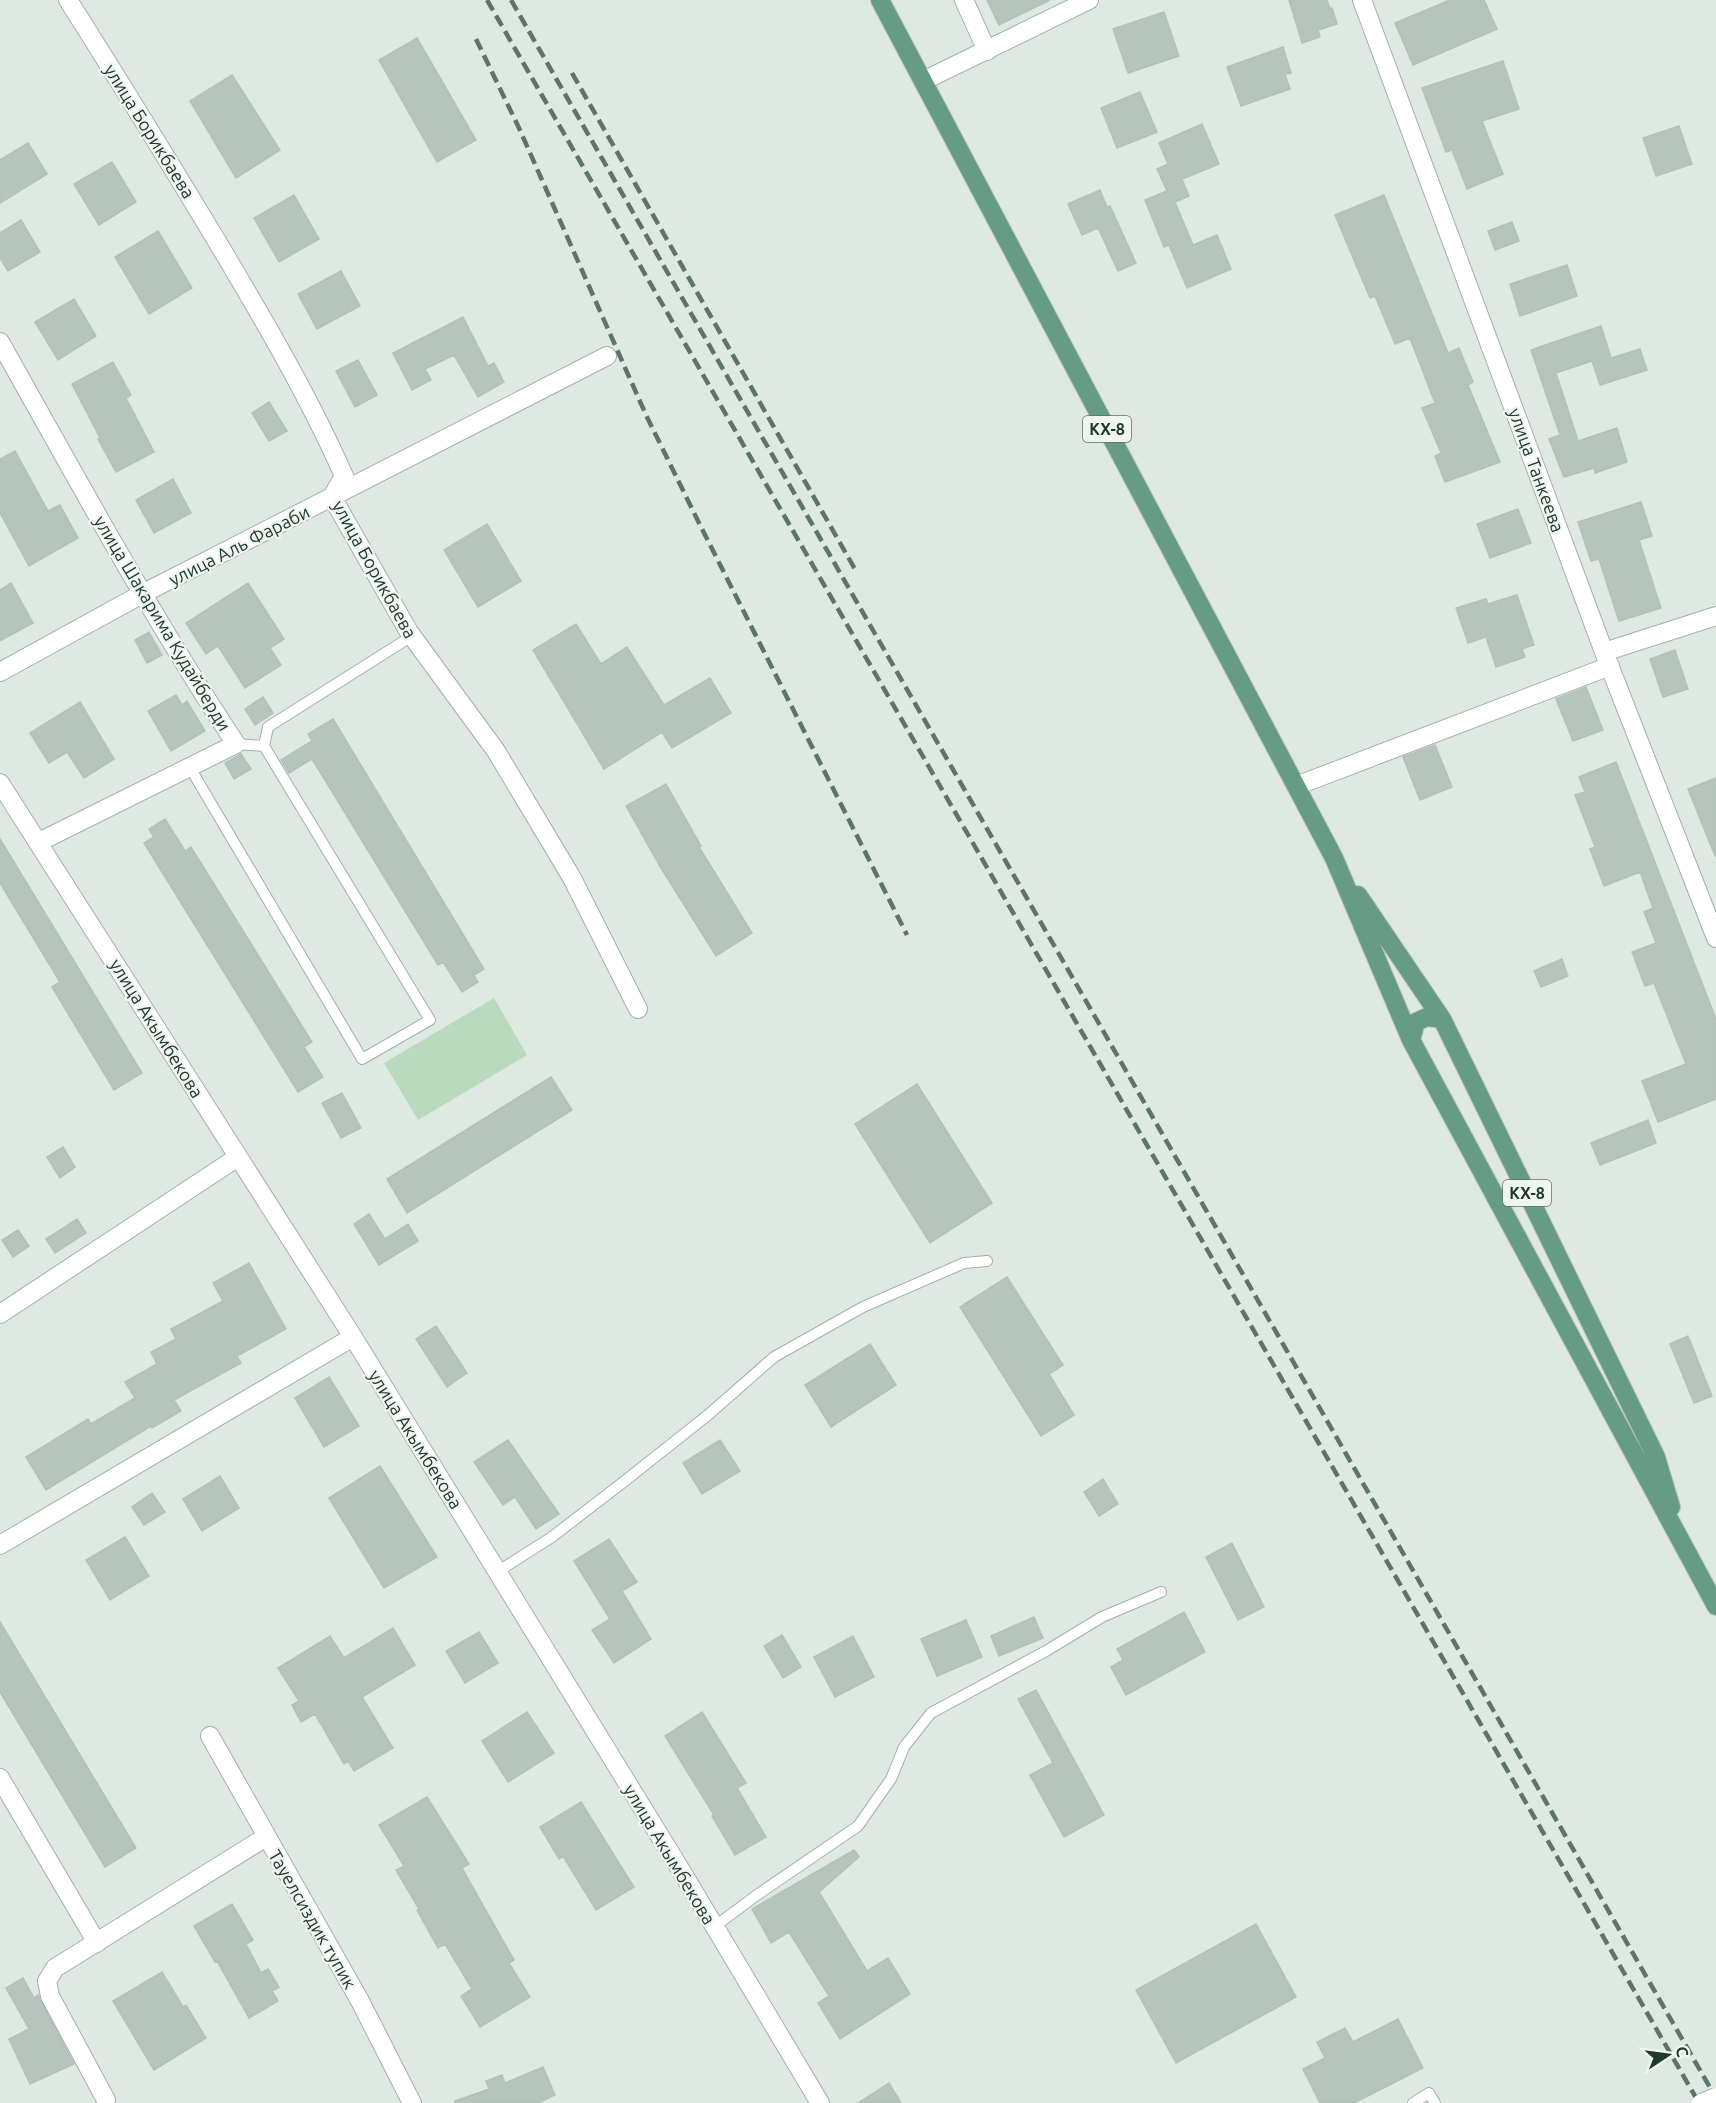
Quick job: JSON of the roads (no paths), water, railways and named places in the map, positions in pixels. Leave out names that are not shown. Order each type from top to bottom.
[{"type":"main road","name":"КХ-8","points":[[880,0],[1334,858],[1411,1040],[1716,1606]]},
{"type":"main road","name":"КХ-8","points":[[1334,858],[1442,1019],[1656,1457],[1683,1546]]},
{"type":"main road","points":[[1411,1040],[1416,1022],[1427,1017],[1442,1019]]},
{"type":"street","name":"улица Борикбаева","points":[[68,0],[154,136],[265,322],[326,434],[344,476],[332,497],[412,636],[496,752],[572,878],[638,1009]]},
{"type":"street","points":[[964,0],[987,51]]},
{"type":"street","points":[[923,81],[1089,0]]},
{"type":"street","name":"улица Танкеева","points":[[1362,0],[1607,659],[1716,938]]},
{"type":"street","name":"улица Шакарима Кудайберди","points":[[0,342],[142,594],[236,744],[39,842]]},
{"type":"street","name":"улица Аль Фараби","points":[[0,672],[142,594],[608,356]]},
{"type":"street","points":[[1296,786],[1716,616]]},
{"type":"street","name":"улица Акымбекова","points":[[0,783],[353,1337],[820,2103]]},
{"type":"street","points":[[0,1314],[238,1157]]},
{"type":"street","points":[[0,1545],[353,1337]]},
{"type":"street","name":"Тауелсиздик тупик","points":[[210,1736],[360,2001],[412,2103]]},
{"type":"street","points":[[0,1778],[97,1943]]},
{"type":"street","points":[[106,2100],[50,1996],[47,1981],[55,1968],[266,1837]]},
{"type":"street","points":[[1701,2103],[1716,2097]]},
{"type":"lane","points":[[189,766],[362,1059],[430,1020],[264,746],[268,727],[412,636]]},
{"type":"lane","points":[[236,744],[264,746]]},
{"type":"lane","points":[[497,1572],[552,1537],[708,1415],[774,1357],[863,1307],[964,1263],[987,1260]]},
{"type":"lane","points":[[714,1927],[858,1826],[891,1779],[904,1747],[931,1713],[1046,1651],[1102,1617],[1161,1592]]},
{"type":"lane","points":[[1413,2103],[1429,2093],[1435,2103]]},
{"type":"railway","points":[[487,0],[1699,2103]]},
{"type":"railway","points":[[511,0],[1716,2098]]},
{"type":"railway","points":[[476,39],[519,128],[646,415],[907,935]]},
{"type":"railway","points":[[572,73],[856,571]]}]
